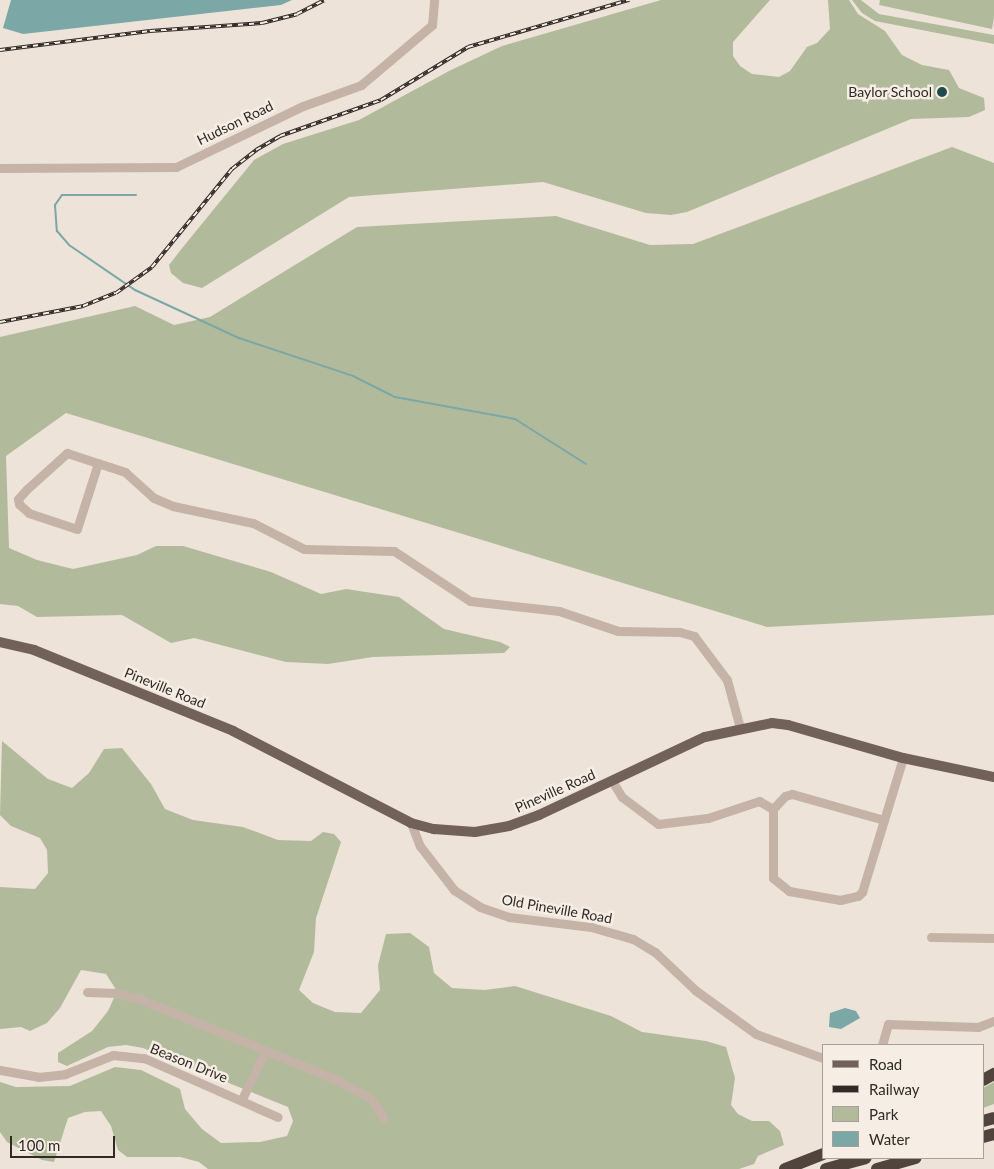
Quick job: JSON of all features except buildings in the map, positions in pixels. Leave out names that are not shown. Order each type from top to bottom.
[{"type":"highway","points":[[785,1169],[822,1154]]},
{"type":"highway","points":[[826,1169],[862,1159]]},
{"type":"highway","points":[[877,1169],[912,1159]]},
{"type":"main road","name":"Pineville Road","points":[[0,642],[34,650],[233,731],[411,823],[475,832],[509,826],[705,738],[740,728],[772,723],[788,725],[903,758],[994,778]]},
{"type":"street","name":"Hudson Road","points":[[0,168],[176,167],[303,106],[360,85],[432,24],[434,0]]},
{"type":"street","points":[[98,463],[77,529],[22,510],[18,499],[68,452],[125,472],[154,498],[166,503],[252,523],[304,549],[394,551],[470,601],[558,611],[618,631],[680,632],[694,636],[727,680],[740,728]]},
{"type":"street","points":[[884,820],[792,794],[785,796],[773,809],[773,878],[789,891],[840,900],[862,892],[903,758]]},
{"type":"street","points":[[612,781],[622,797],[658,824],[708,818],[759,801],[773,809]]},
{"type":"street","name":"Old Pineville Road","points":[[411,823],[420,846],[454,890],[480,907],[509,917],[591,927],[633,939],[655,952],[695,990],[756,1034],[822,1058]]},
{"type":"street","points":[[931,937],[994,938]]},
{"type":"street","points":[[87,992],[117,993],[140,999],[333,1078],[372,1099],[383,1118]]},
{"type":"street","points":[[882,1044],[888,1024],[978,1027],[994,1022]]},
{"type":"street","points":[[242,1099],[265,1051]]},
{"type":"street","name":"Beason Drive","points":[[0,1070],[38,1077],[65,1074],[113,1055],[144,1058],[242,1099],[278,1117]]},
{"type":"green space","points":[[661,0],[770,0],[733,42],[733,56],[740,66],[752,74],[779,77],[790,71],[807,47],[817,43],[830,29],[828,0],[849,0],[858,14],[885,31],[902,55],[922,65],[949,70],[959,88],[984,98],[985,110],[969,117],[911,119],[687,212],[671,215],[646,213],[543,182],[349,197],[202,288],[183,283],[171,273],[169,265],[254,160],[283,144],[359,120],[449,71],[502,46]]},
{"type":"green space","points":[[852,0],[861,0],[879,14],[994,35],[994,44],[875,21],[862,13]]},
{"type":"green space","points":[[880,0],[994,0],[992,29],[879,5]]},
{"type":"green space","points":[[952,147],[994,163],[994,615],[767,627],[66,413],[6,456],[9,548],[37,560],[73,569],[137,555],[156,546],[183,546],[271,572],[321,594],[346,589],[399,597],[444,629],[500,642],[510,647],[504,653],[373,657],[328,664],[286,662],[194,638],[171,643],[122,615],[37,617],[18,606],[0,604],[0,337],[135,306],[174,325],[210,317],[357,227],[556,216],[650,245],[693,244]]},
{"type":"green space","points":[[2,741],[48,779],[72,788],[89,773],[104,749],[122,748],[151,784],[165,809],[193,820],[243,827],[278,840],[311,841],[323,832],[334,834],[341,842],[316,918],[314,952],[299,990],[313,1003],[335,1012],[361,1013],[380,990],[378,965],[386,934],[410,933],[429,947],[434,973],[452,988],[485,990],[515,986],[611,1016],[642,1032],[706,1041],[726,1047],[735,1078],[731,1105],[738,1114],[752,1121],[769,1121],[780,1131],[784,1145],[758,1156],[754,1164],[739,1169],[208,1169],[199,1162],[180,1157],[127,1157],[118,1150],[111,1126],[101,1111],[85,1112],[68,1118],[54,1162],[42,1160],[7,1142],[0,1132],[0,1082],[16,1087],[70,1086],[115,1067],[141,1070],[180,1089],[185,1109],[202,1129],[221,1143],[260,1142],[287,1136],[293,1121],[288,1107],[143,1048],[126,1045],[108,1047],[67,1066],[58,1062],[58,1053],[92,1031],[108,1011],[117,991],[106,974],[81,970],[60,1008],[47,1023],[30,1031],[21,1027],[0,1029],[0,887],[35,889],[48,873],[47,850],[40,838],[11,826],[0,815]]},
{"type":"green space","points":[[994,1082],[994,1104],[984,1108],[984,1087]]},
{"type":"water","points":[[11,0],[292,0],[281,5],[23,34],[3,28]]},
{"type":"water","points":[[845,1008],[856,1011],[860,1018],[841,1029],[829,1027],[830,1013]]},
{"type":"waterway","points":[[136,195],[62,195],[55,205],[57,231],[69,245],[135,290],[239,338],[353,376],[395,397],[515,419],[586,464]]},
{"type":"railway","points":[[0,50],[150,31],[262,23],[297,14],[324,0]]},
{"type":"railway","points":[[0,322],[83,306],[116,293],[152,267],[232,169],[256,150],[280,136],[381,100],[468,47],[629,0]]},
{"type":"place","name":"Baylor School","points":[[942,92]]}]
